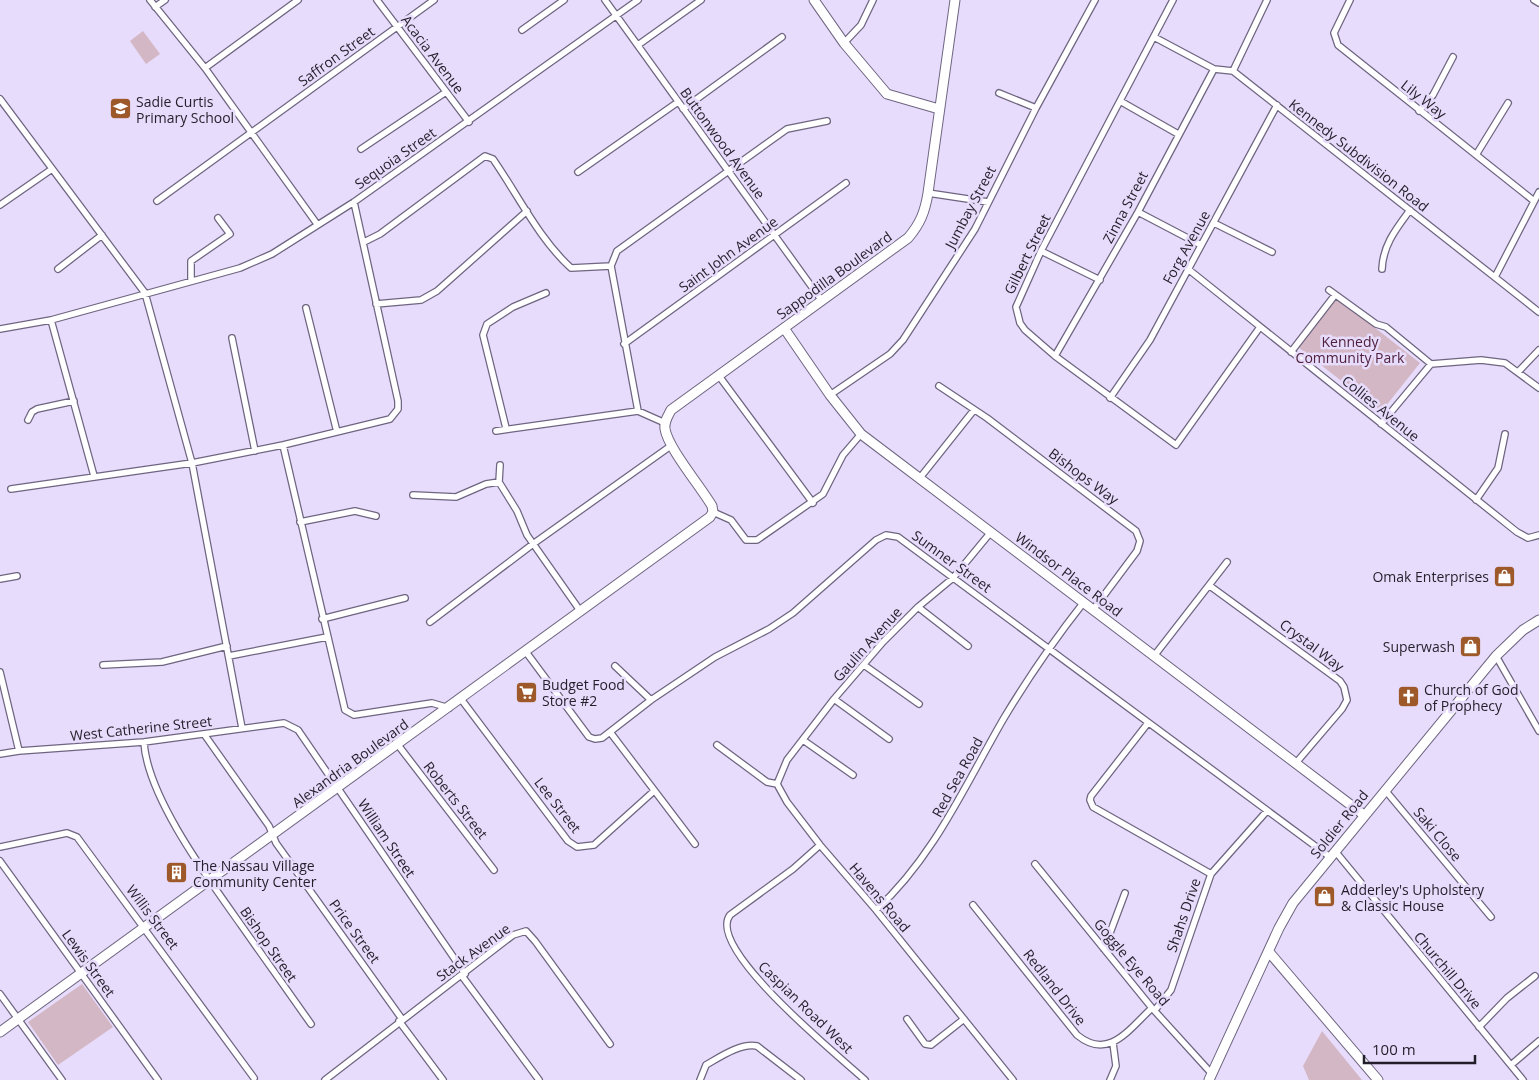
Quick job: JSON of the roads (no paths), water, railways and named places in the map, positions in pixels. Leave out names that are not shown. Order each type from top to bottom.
[{"type":"street","points":[[150,0],[205,68],[317,224]]},
{"type":"street","points":[[155,7],[165,0]]},
{"type":"street","points":[[205,68],[298,0]]},
{"type":"street","name":"Acacia Avenue","points":[[377,0],[469,122]]},
{"type":"street","name":"Saffron Street","points":[[158,201],[434,0]]},
{"type":"street","points":[[522,30],[564,0]]},
{"type":"street","name":"Buttonwood Avenue","points":[[605,0],[822,301]]},
{"type":"street","name":"Sequoia Street","points":[[0,329],[51,320],[240,268],[272,254],[354,202],[638,0]]},
{"type":"street","points":[[638,45],[701,0]]},
{"type":"street","points":[[814,0],[844,42],[886,94],[939,109]]},
{"type":"street","points":[[844,42],[861,24],[873,0]]},
{"type":"street","name":"Sappodilla Boulevard","points":[[665,423],[672,410],[908,238],[919,226],[925,210],[928,193],[956,0]]},
{"type":"street","name":"Jumbay Street","points":[[830,395],[898,348],[975,230],[1036,108],[1096,0]]},
{"type":"street","name":"Gilbert Street","points":[[1173,0],[1041,251],[1018,299],[1016,307],[1020,323],[1025,330],[1055,356],[1176,445],[1260,327]]},
{"type":"street","points":[[1233,71],[1267,0]]},
{"type":"street","name":"Lily Way","points":[[1350,0],[1334,32],[1338,45],[1534,202]]},
{"type":"street","points":[[1534,0],[1539,3]]},
{"type":"street","points":[[683,109],[782,37]]},
{"type":"street","name":"Kennedy Subdivision Road","points":[[1154,37],[1214,68],[1233,71],[1539,312]]},
{"type":"street","points":[[1419,111],[1433,95],[1453,56]]},
{"type":"street","name":"Zinna Street","points":[[1055,356],[1138,212],[1214,68]]},
{"type":"street","points":[[361,149],[446,92]]},
{"type":"street","points":[[998,92],[1036,108]]},
{"type":"street","points":[[0,99],[145,293],[192,463],[242,728]]},
{"type":"street","points":[[1120,101],[1178,134]]},
{"type":"street","points":[[578,172],[678,102]]},
{"type":"street","points":[[1476,155],[1508,103]]},
{"type":"street","name":"Forg Avenue","points":[[1110,398],[1150,340],[1277,105]]},
{"type":"street","points":[[638,412],[611,266],[617,251],[786,129],[826,121]]},
{"type":"street","points":[[364,242],[380,234],[485,156],[493,159],[562,260],[571,268],[611,266]]},
{"type":"street","points":[[0,205],[52,169]]},
{"type":"street","name":"Saint John Avenue","points":[[624,344],[846,183]]},
{"type":"street","points":[[1495,277],[1539,192]]},
{"type":"street","points":[[928,193],[988,202]]},
{"type":"street","points":[[11,489],[192,463],[283,445],[390,419],[398,409],[354,202]]},
{"type":"street","points":[[1382,269],[1382,254],[1389,239],[1410,210]]},
{"type":"street","points":[[376,304],[421,300],[437,291],[527,211]]},
{"type":"street","points":[[1138,212],[1201,245]]},
{"type":"street","points":[[190,281],[191,261],[230,234],[218,218]]},
{"type":"street","points":[[1214,223],[1272,252]]},
{"type":"street","points":[[58,269],[102,235]]},
{"type":"street","points":[[1041,251],[1100,280]]},
{"type":"street","name":"Collies Avenue","points":[[1188,269],[1522,535],[1528,538],[1539,536]]},
{"type":"street","points":[[1329,290],[1376,324],[1386,327],[1431,364],[1490,360],[1505,363],[1519,371],[1539,388]]},
{"type":"street","points":[[506,428],[483,335],[487,324],[514,308],[546,293]]},
{"type":"street","points":[[1291,352],[1336,294]]},
{"type":"street","points":[[306,308],[337,432]]},
{"type":"street","points":[[51,320],[94,476]]},
{"type":"street","name":"Windsor Place Road","points":[[784,328],[830,395],[861,434],[1364,815]]},
{"type":"street","points":[[232,338],[255,451]]},
{"type":"street","points":[[1519,371],[1539,350]]},
{"type":"street","points":[[1381,424],[1431,364]]},
{"type":"street","points":[[719,376],[812,503]]},
{"type":"street","name":"Bishops Way","points":[[939,386],[974,410],[1136,532],[1140,541],[1137,551],[1093,610]]},
{"type":"street","points":[[28,420],[32,412],[37,409],[74,401]]},
{"type":"street","points":[[919,479],[974,410]]},
{"type":"street","points":[[496,431],[506,428],[638,412],[665,423],[665,430],[672,446],[711,503],[712,512],[724,516],[737,527],[746,540],[755,542],[823,494],[843,455],[861,434]]},
{"type":"street","points":[[1476,500],[1498,468],[1505,434]]},
{"type":"street","points":[[283,445],[343,706],[347,712],[354,715],[432,703],[449,708]]},
{"type":"street","points":[[430,622],[533,544],[672,446]]},
{"type":"street","points":[[500,465],[500,482],[533,544],[581,612]]},
{"type":"street","points":[[413,495],[447,498],[486,484],[500,482]]},
{"type":"street","points":[[300,522],[355,511],[376,516]]},
{"type":"street","name":"Alexandria Boulevard","points":[[0,1032],[581,612],[700,525],[712,512]]},
{"type":"street","name":"Gaulin Avenue","points":[[777,784],[787,760],[834,699],[883,642],[918,607],[953,578],[991,532]]},
{"type":"street","name":"Sumner Street","points":[[526,652],[589,737],[599,739],[651,700],[715,657],[769,629],[793,613],[845,566],[881,537],[898,537],[1048,647],[1266,812],[1332,854]]},
{"type":"street","points":[[1154,656],[1228,562]]},
{"type":"street","points":[[0,579],[17,576]]},
{"type":"street","name":"Crystal Way","points":[[1210,586],[1340,680],[1344,687],[1347,700],[1342,709],[1295,764]]},
{"type":"street","points":[[322,619],[405,598]]},
{"type":"street","name":"Red Sea Road","points":[[876,910],[897,890],[925,855],[1048,647],[1084,602]]},
{"type":"street","points":[[918,607],[968,646]]},
{"type":"street","name":"Soldier Road","points":[[1211,1077],[1279,928],[1293,903],[1496,656],[1522,630],[1539,620]]},
{"type":"street","points":[[229,656],[327,637]]},
{"type":"street","points":[[103,665],[162,662],[227,646]]},
{"type":"street","points":[[1496,656],[1539,731]]},
{"type":"street","points":[[864,665],[919,704]]},
{"type":"street","points":[[615,666],[651,700]]},
{"type":"street","points":[[0,672],[20,750]]},
{"type":"street","name":"Lee Street","points":[[461,699],[568,841],[577,847],[585,848],[601,840],[654,791]]},
{"type":"street","points":[[834,699],[888,738]]},
{"type":"street","name":"West Catherine Street","points":[[0,754],[20,750],[144,742],[284,723]]},
{"type":"street","name":"William Street","points":[[284,723],[298,730],[463,975],[539,1080]]},
{"type":"street","points":[[1148,723],[1091,796],[1090,800],[1093,807],[1212,874]]},
{"type":"street","points":[[610,732],[694,844]]},
{"type":"street","name":"Price Street","points":[[204,734],[274,835],[276,843],[443,1080]]},
{"type":"street","points":[[803,740],[853,776]]},
{"type":"street","name":"Bishop Street","points":[[144,742],[145,752],[161,799],[183,840],[311,1024]]},
{"type":"street","name":"Roberts Street","points":[[398,745],[494,870]]},
{"type":"street","points":[[717,745],[767,782],[777,784]]},
{"type":"street","name":"Havens Road","points":[[777,784],[783,796],[820,845],[876,910],[1013,1080]]},
{"type":"street","name":"Saki Close","points":[[1385,790],[1491,917]]},
{"type":"street","name":"Shahs Drive","points":[[1154,1009],[1171,990],[1212,874],[1266,812]]},
{"type":"street","name":"Willis Street","points":[[0,847],[67,833],[74,834],[145,927],[254,1078]]},
{"type":"street","name":"Caspian Road West","points":[[820,845],[793,869],[730,915],[726,921],[726,930],[730,941],[755,978],[865,1080]]},
{"type":"street","name":"Churchill Drive","points":[[1332,854],[1523,1080]]},
{"type":"street","name":"Lewis Street","points":[[0,860],[158,1080]]},
{"type":"street","name":"Goggle Eye Road","points":[[1034,864],[1211,1077]]},
{"type":"street","points":[[1104,949],[1125,893]]},
{"type":"street","name":"Redland Drive","points":[[973,905],[1077,1035],[1086,1043],[1104,1046],[1113,1043]]},
{"type":"street","name":"Stack Avenue","points":[[325,1080],[513,935],[526,932],[610,1044]]},
{"type":"street","points":[[1269,952],[1378,1080]]},
{"type":"street","points":[[1479,1028],[1507,998],[1535,976]]},
{"type":"street","points":[[0,994],[62,1080]]},
{"type":"street","points":[[1110,1080],[1116,1066],[1113,1043],[1154,1009]]},
{"type":"street","points":[[907,1019],[926,1044],[931,1046],[964,1019]]},
{"type":"street","points":[[1511,1065],[1539,1041]]},
{"type":"street","points":[[700,1080],[706,1065],[737,1049],[752,1045],[757,1046],[801,1080]]},
{"type":"place","name":"Sadie Curtis Primary School","points":[[120,109]]},
{"type":"place","name":"Omak Enterprises","points":[[1505,576]]},
{"type":"place","name":"Superwash","points":[[1471,646]]},
{"type":"place","name":"Budget Food Store #2","points":[[526,692]]},
{"type":"place","name":"Church of God of Prophecy","points":[[1408,697]]},
{"type":"place","name":"The Nassau Village Community Center","points":[[177,873]]},
{"type":"place","name":"Adderley's Upholstery & Classic House","points":[[1325,897]]},
{"type":"park label","name":"Kennedy Community Park","points":[[1350,350]]}]
